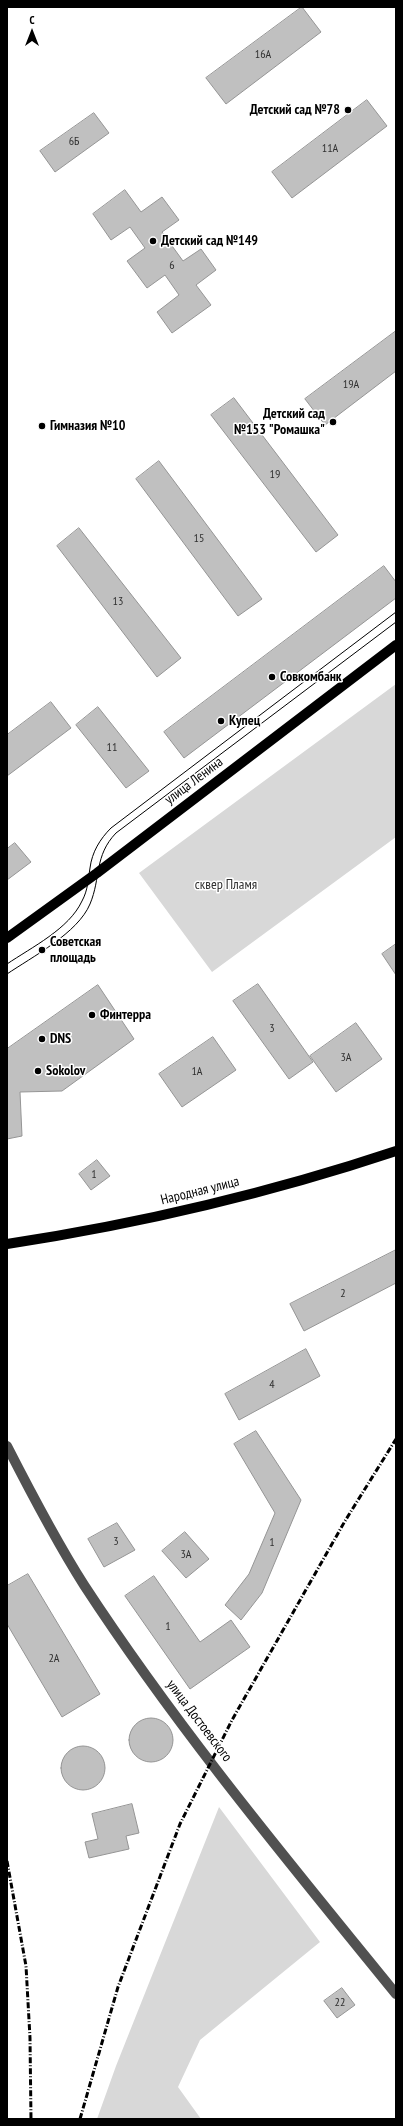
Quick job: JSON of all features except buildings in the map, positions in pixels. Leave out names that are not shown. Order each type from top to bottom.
[{"type":"main road","name":"улица Ленина","points":[[7,938],[97,873],[396,645]]},
{"type":"main road","name":"Народная улица","points":[[7,1244],[169,1214],[342,1169],[396,1151]]},
{"type":"street","name":"улица Достоевского","points":[[7,1446],[83,1584],[144,1674],[281,1852],[396,1994]]},
{"type":"green space","name":"сквер Пламя","points":[[396,684],[396,837],[212,972],[139,873]]},
{"type":"green space","points":[[219,1807],[320,1942],[200,2040],[178,2087],[201,2119],[97,2119],[116,2066]]},
{"type":"tram line","points":[[7,964],[49,937],[76,911],[86,893],[91,862],[95,851],[100,841],[111,828],[396,612]]},
{"type":"tram line","points":[[7,974],[53,944],[84,915],[90,904],[96,885],[104,850],[116,833],[396,622]]},
{"type":"railway","points":[[80,2119],[118,1987],[180,1824],[232,1720],[345,1521],[396,1439]]},
{"type":"railway","points":[[7,1861],[26,1966],[30,2038],[31,2119]]},
{"type":"place","name":"Детский сад №78","points":[[348,110]]},
{"type":"place","name":"Детский сад №149","points":[[153,241]]},
{"type":"place","name":"Детский сад №153 \"Ромашка\"","points":[[333,422]]},
{"type":"place","name":"Гимназия №10","points":[[42,426]]},
{"type":"place","name":"Совкомбанк","points":[[272,677]]},
{"type":"place","name":"Купец","points":[[221,721]]},
{"type":"place","name":"Советская площадь","points":[[42,950]]},
{"type":"place","name":"Финтерра","points":[[92,1015]]},
{"type":"place","name":"DNS","points":[[42,1039]]},
{"type":"place","name":"Sokolov","points":[[38,1071]]}]
